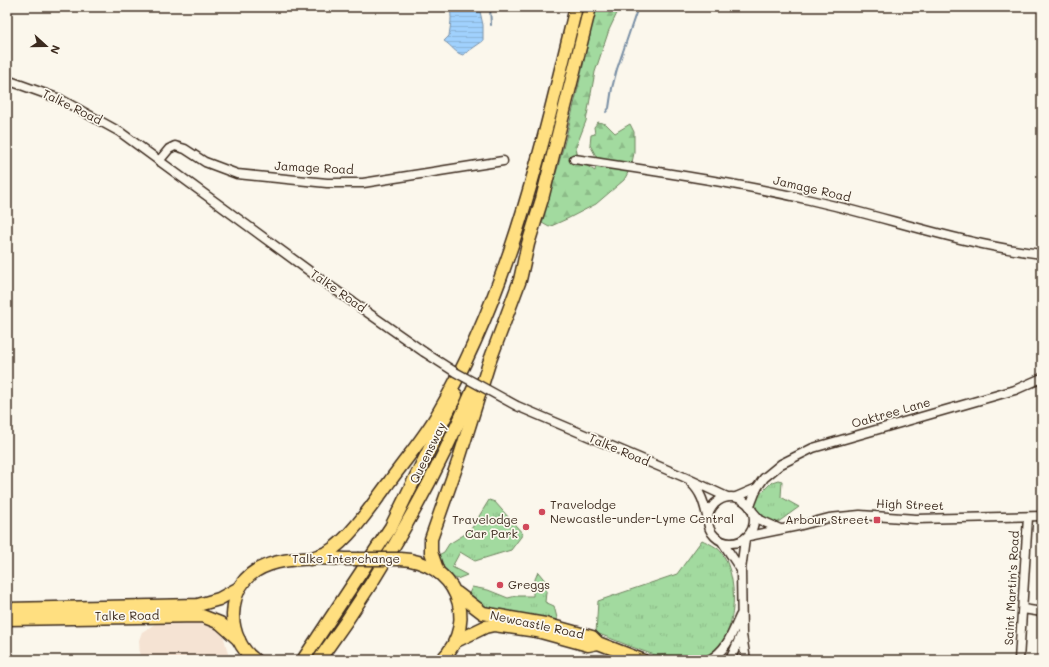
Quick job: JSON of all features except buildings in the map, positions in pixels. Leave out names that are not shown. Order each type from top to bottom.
[{"type":"highway","points":[[310,559],[327,552],[337,545],[381,493],[435,419],[464,365],[519,228],[534,176],[576,7]]},
{"type":"highway","points":[[438,572],[431,552],[431,539],[458,462],[489,363],[520,280],[590,7]]},
{"type":"highway","name":"Queensway","points":[[303,660],[391,527],[430,450],[477,347],[506,271],[519,228]]},
{"type":"highway","name":"Queensway","points":[[319,660],[396,544],[415,510],[463,413],[477,381],[497,331],[528,244]]},
{"type":"highway","name":"Talke Interchange","points":[[249,657],[239,640],[233,620],[234,605],[239,588],[256,570],[266,564],[281,560],[400,558],[421,562],[438,572],[456,593]]},
{"type":"highway","name":"Talke Road","points":[[7,609],[198,605],[219,599],[239,588]]},
{"type":"highway","points":[[442,660],[454,644],[461,622],[456,593]]},
{"type":"highway","name":"Newcastle Road","points":[[456,593],[483,613],[562,628],[592,637],[598,644]]},
{"type":"highway","name":"Talke Road","points":[[7,619],[202,616],[220,623],[239,640]]},
{"type":"highway","name":"Newcastle Road","points":[[454,644],[477,630],[494,625],[537,631],[588,645],[598,644],[642,660]]},
{"type":"street","name":"Talke Road","points":[[7,80],[48,94],[84,111],[120,132],[328,284],[424,352],[455,372],[517,406],[684,477],[727,497]]},
{"type":"street","name":"Jamage Road","points":[[159,161],[169,149],[176,146],[185,149],[205,162],[237,174],[334,183],[362,183],[503,161]]},
{"type":"street","name":"Jamage Road","points":[[574,159],[741,185],[810,200],[973,241],[1042,254]]},
{"type":"street","name":"Oaktree Lane","points":[[751,509],[757,488],[764,478],[781,464],[813,448],[1014,390],[1042,378]]},
{"type":"street","name":"Talke Road","points":[[684,477],[697,489],[703,499],[707,517]]},
{"type":"street","name":"Oaktree Lane","points":[[736,497],[757,488]]},
{"type":"street","points":[[741,570],[723,543],[711,533],[707,517],[712,506],[718,501],[727,497],[736,497],[751,509],[760,520],[780,529]]},
{"type":"street","points":[[746,660],[742,635],[741,570],[747,538],[754,526],[751,509]]},
{"type":"street","name":"High Street","points":[[747,538],[829,518],[860,515],[916,519],[1042,516]]},
{"type":"street","name":"Saint Martin's Road","points":[[1019,660],[1028,517]]},
{"type":"street","points":[[723,543],[732,544],[747,538]]},
{"type":"street","points":[[1023,609],[1042,612]]},
{"type":"street","points":[[709,660],[720,653],[729,640],[741,613]]},
{"type":"street","points":[[730,660],[742,635]]},
{"type":"street","points":[[448,660],[454,644]]},
{"type":"shaded area","points":[[175,621],[202,622],[216,628],[220,631],[224,638],[228,654],[234,655],[240,660],[140,660],[139,640],[142,632],[155,624]]},
{"type":"green space","points":[[596,7],[622,7],[619,9],[609,30],[595,72],[586,121],[576,147],[577,153],[581,162],[595,171],[597,158],[590,145],[591,135],[595,134],[594,127],[598,122],[606,124],[615,133],[630,124],[634,132],[634,153],[631,167],[624,180],[596,204],[549,227],[542,223],[541,219],[558,167]]},
{"type":"green space","points":[[778,480],[782,481],[781,497],[799,507],[774,525],[756,509],[755,499],[772,482]]},
{"type":"green space","points":[[489,500],[495,502],[523,534],[511,550],[475,561],[460,552],[452,567],[467,575],[457,579],[443,570],[435,557],[444,552],[449,544],[470,531]]},
{"type":"green space","points":[[702,540],[715,547],[722,553],[728,565],[732,580],[732,612],[729,628],[723,642],[713,652],[701,659],[689,661],[675,660],[648,653],[596,633],[598,601],[677,574]]},
{"type":"green space","points":[[538,572],[547,583],[545,602],[554,606],[558,622],[497,613],[480,606],[468,596],[472,587],[488,590],[508,598],[516,596],[533,596],[533,584]]},
{"type":"water","points":[[449,7],[479,7],[483,25],[483,41],[463,55],[458,53],[444,41],[449,36],[451,18]]},
{"type":"waterway","points":[[490,7],[491,25]]},
{"type":"waterway","points":[[606,112],[609,108],[617,69],[638,7]]},
{"type":"place","name":"Travelodge Newcastle-under-Lyme Central","points":[[542,512]]},
{"type":"place","name":"Arbour Street","points":[[877,520]]},
{"type":"place","name":"Travelodge Car Park","points":[[526,527]]},
{"type":"place","name":"Greggs","points":[[500,585]]}]
